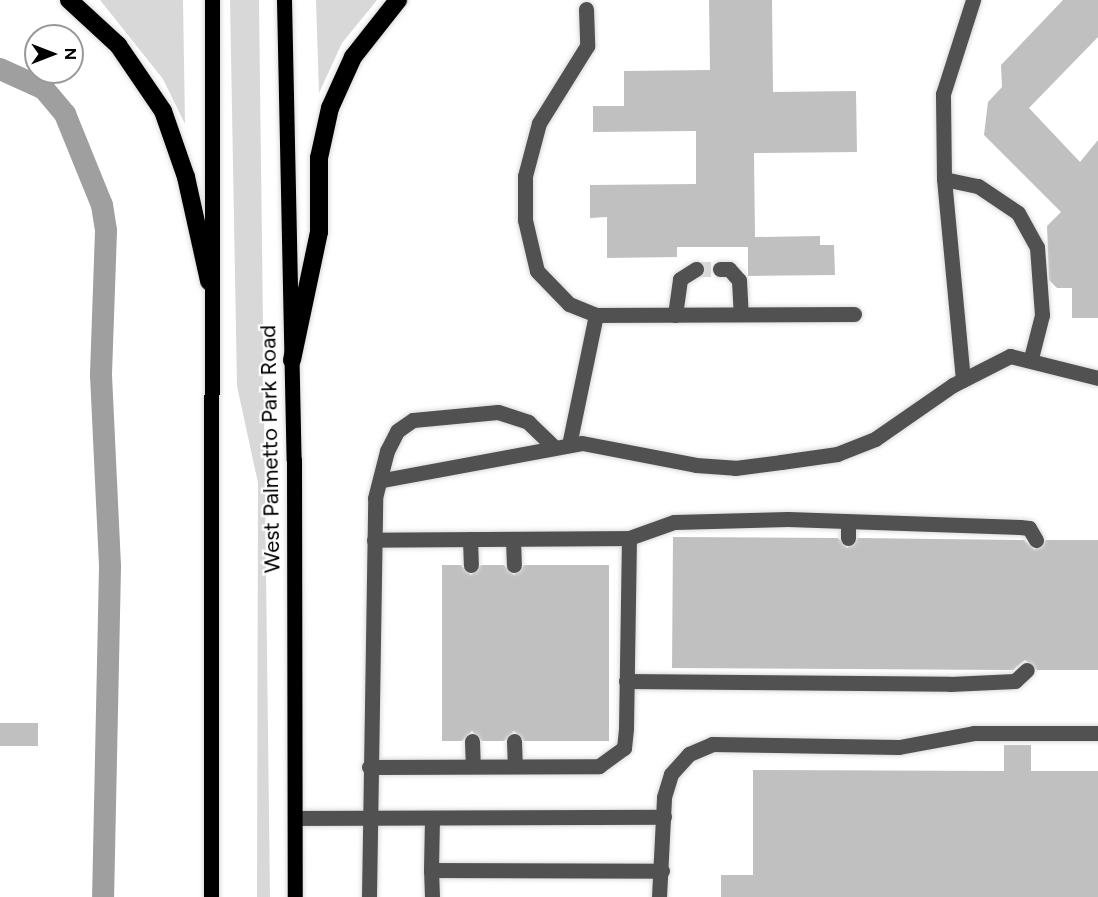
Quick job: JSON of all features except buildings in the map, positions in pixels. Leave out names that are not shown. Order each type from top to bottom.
[{"type":"highway","points":[[69,0],[118,45],[163,111],[186,177],[208,281]]},
{"type":"highway","points":[[292,360],[319,232],[319,158],[330,108],[353,57],[398,0]]},
{"type":"main road","points":[[211,897],[208,281],[212,0]]},
{"type":"main road","name":"West Palmetto Park Road","points":[[284,0],[292,360],[295,897]]},
{"type":"lane","points":[[963,380],[944,179],[943,94],[972,0]]},
{"type":"lane","points":[[586,9],[587,46],[539,123],[525,176],[525,220],[537,271],[569,304],[596,315],[854,314]]},
{"type":"lane","points":[[944,179],[978,186],[1018,213],[1037,247],[1042,315],[1031,358]]},
{"type":"lane","points":[[675,315],[680,279],[696,269]]},
{"type":"lane","points":[[720,269],[729,269],[739,280],[741,314]]},
{"type":"lane","points":[[561,446],[596,315]]},
{"type":"lane","points":[[383,480],[511,460],[561,446],[618,447],[735,468],[837,454],[875,439],[963,380],[1010,356],[1031,358],[1098,378]]},
{"type":"lane","points":[[369,897],[368,818],[375,498],[383,480],[387,450],[397,431],[434,415],[498,412],[528,422],[561,446]]},
{"type":"lane","points":[[374,540],[629,538],[674,522],[848,522],[1020,527],[1029,528],[1036,540]]},
{"type":"lane","points":[[848,522],[848,538]]},
{"type":"lane","points":[[369,767],[599,766],[614,759],[624,748],[629,538]]},
{"type":"lane","points":[[470,539],[471,565]]},
{"type":"lane","points":[[513,539],[514,565]]},
{"type":"lane","points":[[626,681],[848,675],[1015,681],[1027,670]]},
{"type":"lane","points":[[659,897],[664,817],[671,774],[689,754],[712,744],[899,747],[974,733],[1098,733]]},
{"type":"lane","points":[[472,741],[473,766]]},
{"type":"lane","points":[[514,741],[515,766]]},
{"type":"lane","points":[[295,818],[664,817]]},
{"type":"lane","points":[[432,818],[432,897]]},
{"type":"lane","points":[[431,870],[662,871]]},
{"type":"shaded area","points":[[100,0],[183,0],[185,124],[163,79]]},
{"type":"shaded area","points":[[230,0],[259,0],[270,897],[257,897],[258,483],[237,386]]},
{"type":"shaded area","points":[[316,0],[377,0],[342,43],[319,93]]},
{"type":"waterway","points":[[0,69],[44,89],[65,114],[102,205],[106,231],[101,375],[110,567],[103,897]]},
{"type":"tunnel","points":[[696,269],[720,269]]}]
